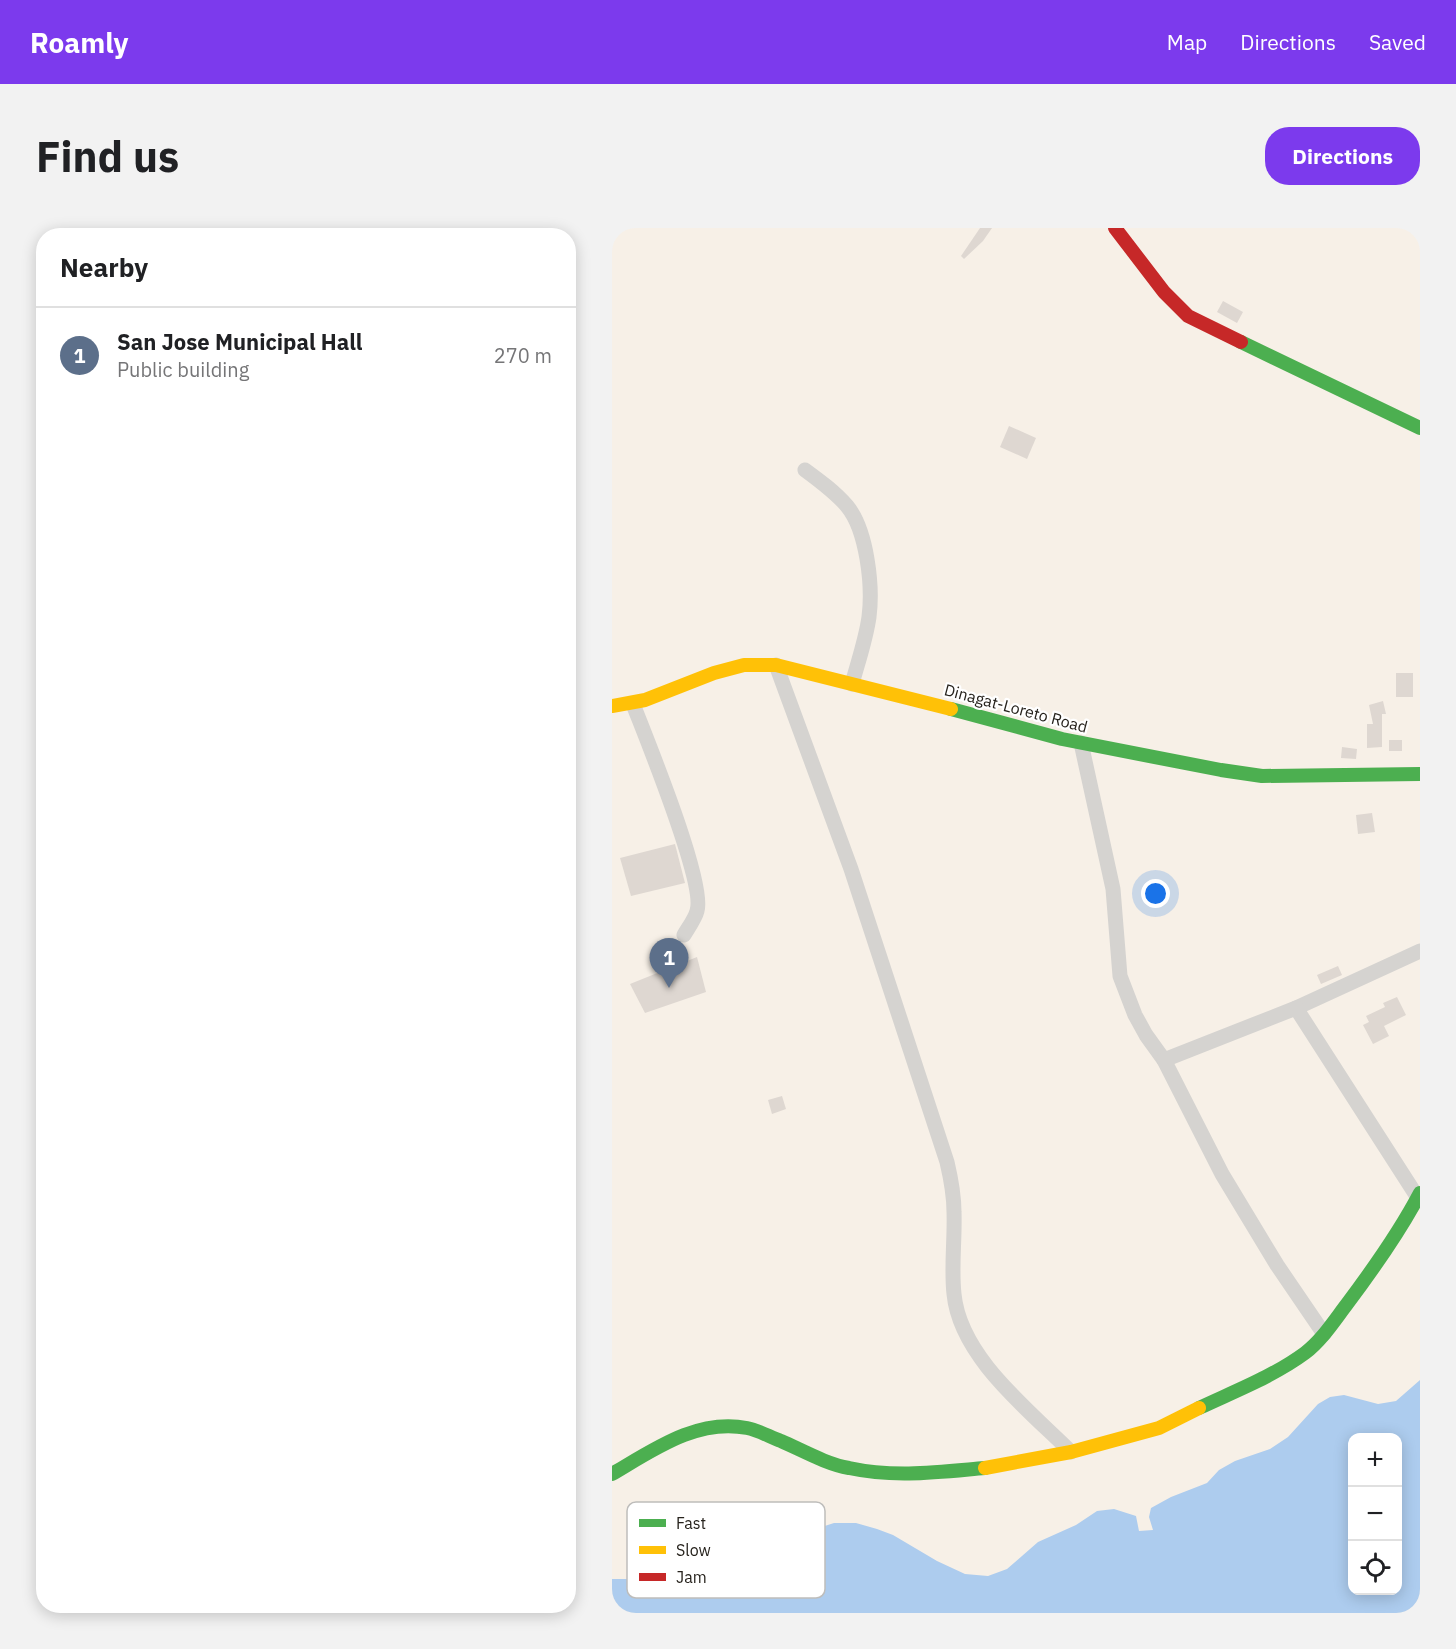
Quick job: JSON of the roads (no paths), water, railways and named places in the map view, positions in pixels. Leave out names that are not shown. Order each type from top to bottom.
[{"type":"main road","points":[[1115,228],[1164,292],[1188,316],[1420,428]]},
{"type":"main road","name":"Dinagat-Loreto Road","points":[[612,706],[633,704],[744,665],[776,665],[1081,743],[1221,770],[1262,776],[1420,774]]},
{"type":"main road","points":[[612,1474],[661,1445],[695,1431],[723,1425],[749,1428],[846,1468],[913,1475],[991,1467],[1071,1452],[1159,1428],[1276,1371],[1306,1352],[1324,1334],[1402,1228],[1419,1197]]},
{"type":"street","points":[[805,470],[824,484],[848,508],[859,528],[867,560],[870,594],[869,617],[852,684]]},
{"type":"street","points":[[776,665],[851,868],[947,1162],[953,1188],[954,1294],[962,1327],[975,1353],[1071,1452]]},
{"type":"street","points":[[633,704],[670,801],[698,892],[698,910],[684,935]]},
{"type":"street","points":[[1081,743],[1113,889],[1120,976],[1135,1015],[1164,1060],[1222,1174],[1277,1264],[1324,1334]]},
{"type":"street","points":[[1164,1060],[1296,1008],[1420,951]]},
{"type":"street","points":[[1296,1008],[1419,1197]]},
{"type":"water","points":[[1420,1380],[1420,1613],[612,1613],[612,1579],[627,1579],[627,1598],[825,1598],[825,1526],[834,1523],[856,1523],[877,1529],[893,1535],[937,1561],[965,1574],[988,1576],[1007,1569],[1038,1542],[1076,1525],[1097,1511],[1114,1509],[1136,1516],[1139,1531],[1153,1530],[1149,1517],[1151,1508],[1171,1497],[1207,1483],[1219,1470],[1235,1461],[1270,1449],[1288,1437],[1318,1404],[1330,1397],[1344,1395],[1378,1404],[1396,1401]]},
{"type":"place","name":"San Jose Municipal Hall","points":[[669,988]]}]
